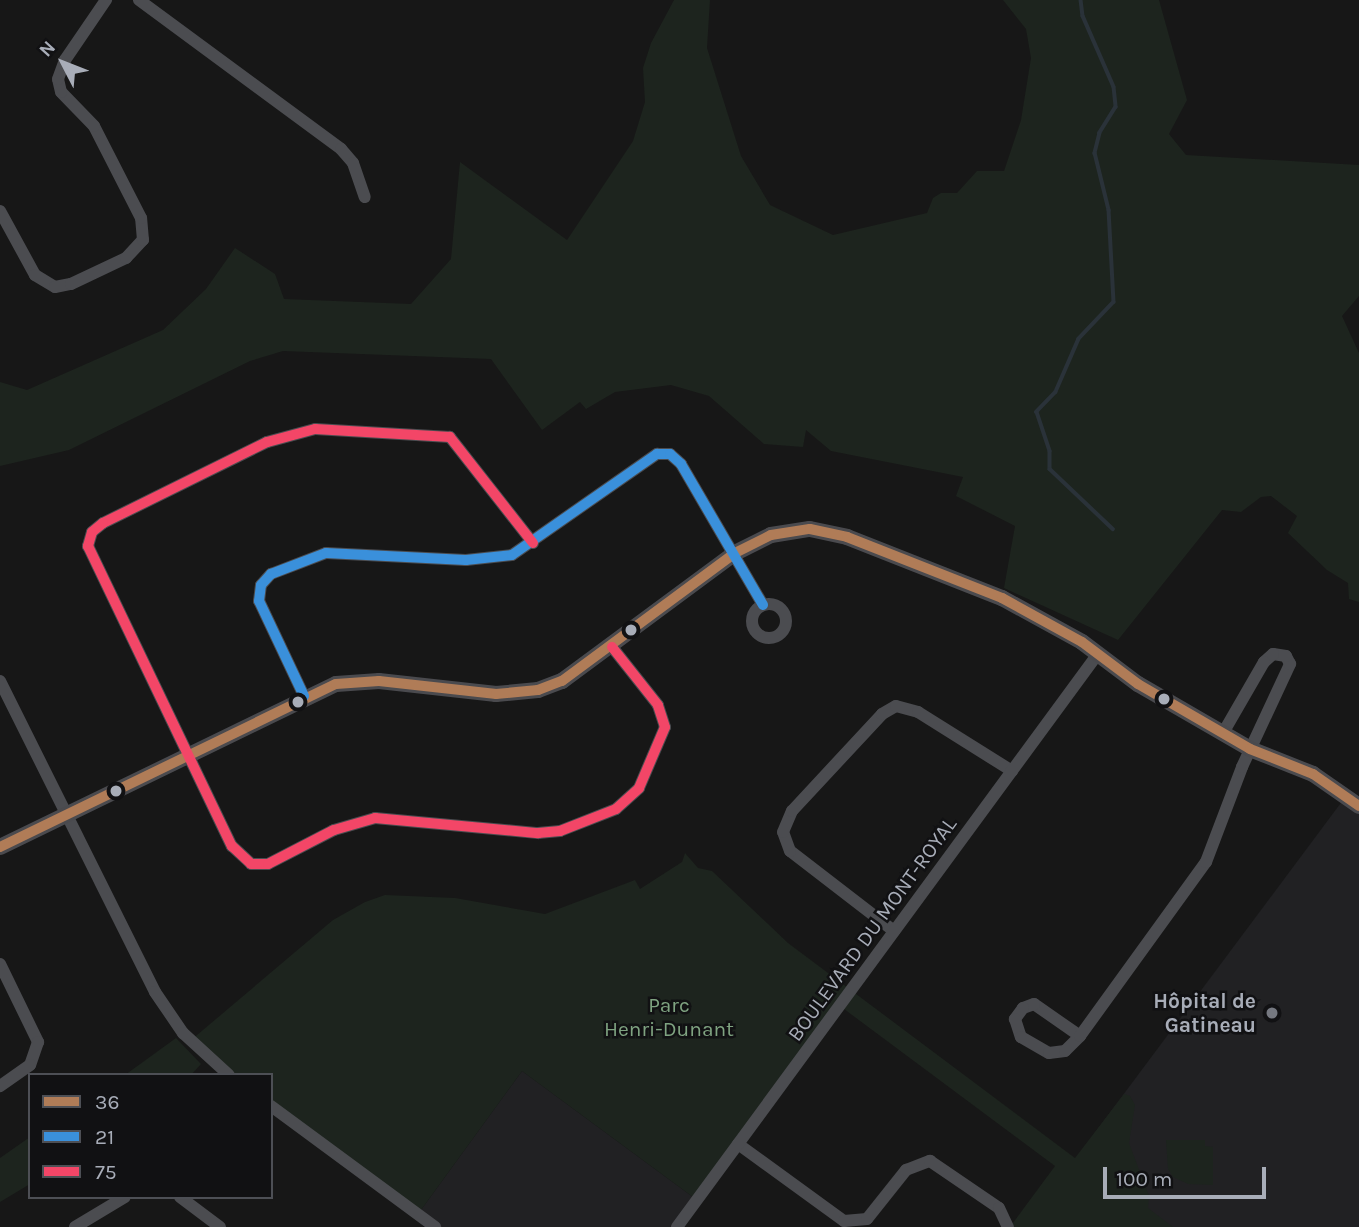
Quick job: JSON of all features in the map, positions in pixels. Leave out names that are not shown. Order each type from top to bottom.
[{"type":"street","points":[[0,211],[35,275],[55,287],[71,284],[126,258],[142,240],[141,218],[94,126],[61,92],[58,79],[65,60],[106,0]]},
{"type":"street","points":[[139,0],[341,149],[353,163],[365,197]]},
{"type":"street","points":[[533,542],[454,441],[438,434],[315,429],[291,433],[103,523],[89,539],[90,558],[232,846],[251,864],[268,864],[334,830],[375,818],[528,833],[560,831],[607,815],[629,800],[664,735],[662,712],[612,647]]},
{"type":"street","points":[[304,696],[259,601],[261,585],[271,574],[326,553],[478,560],[512,555],[649,457],[664,453],[681,464],[763,605]]},
{"type":"street","points":[[0,847],[304,696],[364,680],[489,693],[527,692],[562,681],[612,647],[735,553],[784,532],[837,534],[1002,598],[1082,642],[1138,684],[1250,749],[1305,769],[1359,806]]},
{"type":"street","points":[[1080,1036],[1034,1004],[1023,1007],[1015,1019],[1021,1037],[1049,1053],[1065,1051],[1080,1036],[1200,872],[1250,749],[1290,664],[1286,656],[1273,654],[1264,662],[1223,733]]},
{"type":"street","name":"BOULEVARD DU MONT-ROYAL","points":[[677,1227],[1097,655]]},
{"type":"street","points":[[0,681],[5,704],[66,814],[164,1008],[190,1041],[227,1073]]},
{"type":"street","points":[[894,931],[790,851],[783,832],[787,818],[882,714],[896,706],[918,712],[1012,771]]},
{"type":"street","points":[[0,964],[38,1042],[30,1065],[0,1086]]},
{"type":"street","points":[[273,1108],[428,1225]]},
{"type":"street","points":[[738,1144],[844,1221],[867,1219],[906,1170],[930,1161],[944,1166],[999,1208],[1008,1227]]},
{"type":"street","points":[[75,1227],[122,1199]]},
{"type":"street","points":[[183,1199],[220,1227]]},
{"type":"shaded area","name":"Hôpital de Gatineau","points":[[1346,796],[1359,806],[1359,1227],[1169,1227],[1076,1158]]},
{"type":"shaded area","points":[[522,1071],[697,1200],[677,1227],[435,1227],[418,1214]]},
{"type":"green space","points":[[674,0],[710,0],[707,48],[741,156],[770,205],[833,235],[927,213],[933,198],[941,193],[957,193],[977,171],[1004,171],[1021,120],[1031,58],[1026,29],[1003,0],[1159,0],[1187,100],[1169,134],[1186,155],[1359,165],[1359,296],[1342,316],[1359,353],[1359,602],[1349,599],[1348,583],[1327,570],[1288,533],[1297,516],[1271,496],[1261,497],[1241,512],[1222,510],[1118,640],[1004,588],[1015,526],[956,496],[963,477],[831,451],[806,430],[803,447],[764,444],[709,396],[671,385],[615,392],[586,409],[580,402],[542,430],[491,359],[283,351],[250,361],[69,450],[0,466],[0,382],[27,390],[163,330],[206,289],[235,248],[275,274],[284,299],[411,304],[451,259],[460,162],[567,240],[633,141],[645,102],[643,68],[651,43]]},
{"type":"green space","name":"Parc Henri-Dunant","points":[[685,853],[698,868],[712,871],[788,943],[1075,1158],[1124,1094],[1130,1096],[1135,1105],[1129,1143],[1149,1196],[1148,1208],[1173,1227],[1010,1227],[1055,1166],[840,1006],[697,1200],[522,1071],[418,1214],[273,1107],[273,1073],[227,1073],[190,1041],[333,920],[365,902],[385,895],[455,898],[545,914],[635,880],[640,889],[682,862]]},
{"type":"green space","points":[[176,1038],[201,1064],[193,1073],[128,1073]]},
{"type":"green space","points":[[28,1138],[28,1185],[0,1202],[0,1158]]},
{"type":"green space","points":[[1166,1140],[1205,1140],[1205,1146],[1213,1147],[1213,1185],[1188,1184],[1173,1177],[1168,1169]]},
{"type":"waterway","points":[[1081,0],[1083,16],[1114,87],[1116,107],[1100,133],[1095,153],[1109,210],[1114,302],[1079,339],[1056,392],[1037,412],[1050,451],[1050,469],[1113,529]]},
{"type":"transit line","name":"75","points":[[533,543],[450,437],[315,429],[267,442],[103,523],[92,532],[88,546],[232,846],[251,864],[268,864],[334,830],[375,818],[538,833],[560,831],[616,809],[639,788],[665,727],[658,705],[612,647]]},
{"type":"transit line","name":"21","points":[[304,696],[259,601],[261,585],[271,574],[326,553],[466,560],[512,555],[657,454],[670,454],[681,464],[763,605]]},
{"type":"transit line","name":"36","points":[[0,847],[336,684],[379,681],[496,694],[538,690],[562,681],[735,553],[771,535],[810,529],[847,537],[1002,598],[1082,642],[1138,684],[1250,749],[1313,774],[1359,806]]},
{"type":"place","name":"Hôpital de Gatineau","points":[[1272,1013]]}]
